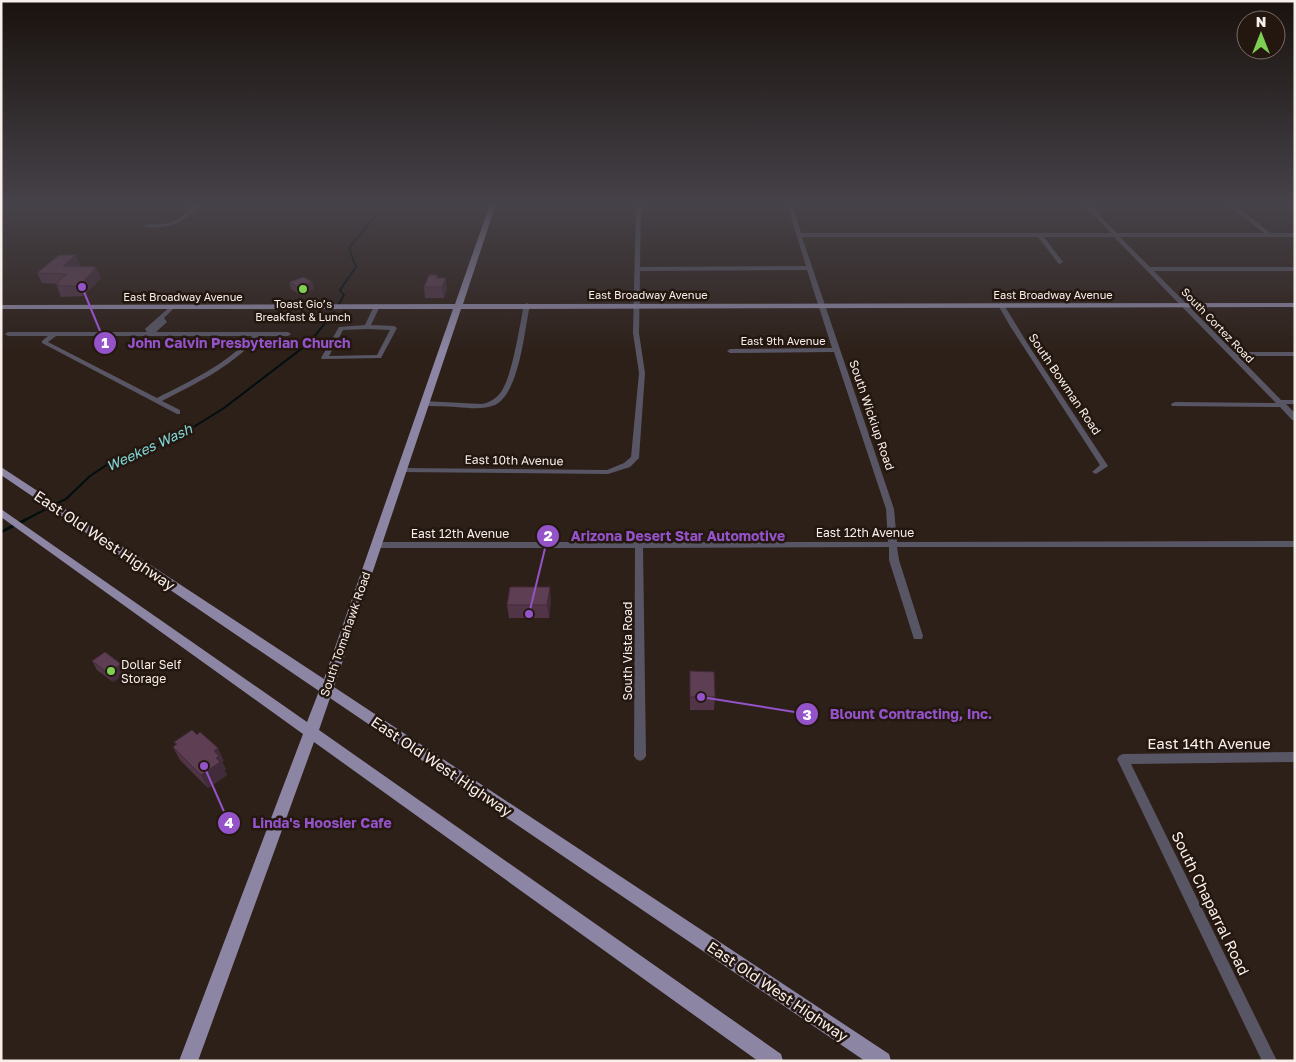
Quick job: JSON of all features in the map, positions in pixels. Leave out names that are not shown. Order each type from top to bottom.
[{"type":"main road","name":"South Tomahawk Road","points":[[188,1061],[327,689],[476,254]]},
{"type":"main road","name":"East Broadway Avenue","points":[[1,307],[1295,305]]},
{"type":"main road","name":"East Old West Highway","points":[[1,470],[882,1061]]},
{"type":"main road","points":[[5,515],[774,1061]]},
{"type":"street","points":[[627,465],[635,458],[642,373],[636,332],[637,254]]},
{"type":"street","name":"South Wickiup Road","points":[[805,254],[890,509],[894,560],[918,636]]},
{"type":"street","points":[[1054,254],[1060,262]]},
{"type":"street","name":"South Cortez Road","points":[[1133,254],[1295,418]]},
{"type":"street","points":[[637,269],[810,268]]},
{"type":"street","points":[[1148,269],[1295,269]]},
{"type":"street","points":[[424,403],[490,405],[506,390],[527,305]]},
{"type":"street","name":"South Bowman Road","points":[[1001,305],[1016,332],[1087,436],[1104,466],[1096,472]]},
{"type":"street","points":[[367,327],[377,306]]},
{"type":"street","points":[[150,333],[148,329],[172,307]]},
{"type":"street","points":[[367,327],[394,328],[379,357],[324,358],[341,328],[367,327]]},
{"type":"street","points":[[8,334],[288,334]]},
{"type":"street","points":[[54,334],[44,342],[177,412]]},
{"type":"street","points":[[157,401],[221,367],[249,345],[258,334]]},
{"type":"street","name":"East 9th Avenue","points":[[730,351],[837,350]]},
{"type":"street","points":[[1232,354],[1295,354]]},
{"type":"street","points":[[1175,404],[1295,402]]},
{"type":"street","name":"East 10th Avenue","points":[[401,470],[608,472],[627,465]]},
{"type":"street","name":"East 12th Avenue","points":[[375,545],[1295,544]]},
{"type":"street","name":"South Vista Road","points":[[639,545],[640,756]]},
{"type":"street","name":"East 14th Avenue","points":[[1123,759],[1293,759]]},
{"type":"street","name":"South Chaparral Road","points":[[1123,759],[1270,1061]]},
{"type":"building","points":[[59,255],[76,255],[63,266],[96,267],[79,286],[57,286],[59,284],[55,284],[67,274],[37,273]]},
{"type":"building","points":[[429,275],[437,275],[436,278],[446,278],[442,287],[424,287]]},
{"type":"building","points":[[304,277],[312,282],[297,287],[289,282]]},
{"type":"building","points":[[510,587],[550,587],[547,605],[507,605]]},
{"type":"building","points":[[105,652],[121,664],[108,673],[92,661]]},
{"type":"building","points":[[690,671],[714,672],[715,697],[690,697]]},
{"type":"building","points":[[192,730],[197,735],[200,732],[218,748],[214,751],[219,756],[216,758],[220,762],[201,775],[173,747],[177,744],[174,742]]},
{"type":"waterway","name":"Weekes Wash","points":[[339,304],[344,295],[340,290],[356,267],[351,254]]},
{"type":"waterway","name":"Weekes Wash","points":[[55,504],[66,499],[90,476],[111,462],[176,438],[224,408],[309,343],[334,312]]},
{"type":"waterway","name":"Weekes Wash","points":[[23,521],[50,507]]},
{"type":"waterway","name":"Weekes Wash","points":[[1,532],[23,521]]},
{"type":"place","name":"John Calvin Presbyterian Church","points":[[82,287]]},
{"type":"place","name":"Toast Gio’s Breakfast & Lunch","points":[[303,289]]},
{"type":"place","name":"Arizona Desert Star Automotive","points":[[529,614]]},
{"type":"place","name":"Dollar Self Storage","points":[[111,671]]},
{"type":"place","name":"Blount Contracting, Inc.","points":[[701,697]]},
{"type":"place","name":"Linda's Hoosier Cafe","points":[[204,766]]}]
